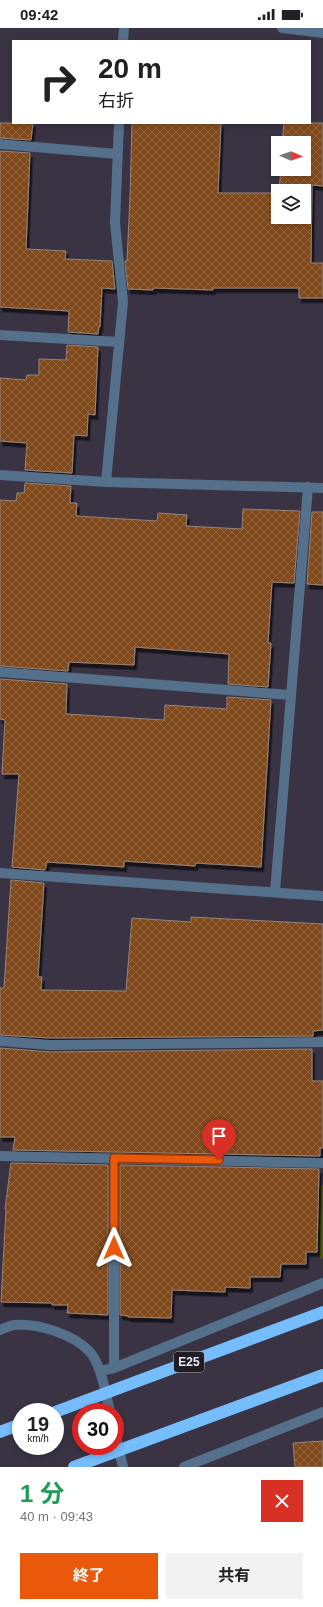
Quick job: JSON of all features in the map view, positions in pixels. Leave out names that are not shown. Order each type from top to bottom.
[{"type":"highway","name":"E25","points":[[64,1409],[323,1312]]},
{"type":"highway","points":[[74,1467],[323,1375]]},
{"type":"highway","points":[[0,1432],[12,1427]]},
{"type":"street","points":[[123,40],[124,28]]},
{"type":"street","points":[[282,28],[323,33]]},
{"type":"street","points":[[106,482],[123,302],[115,223],[119,124]]},
{"type":"street","points":[[0,144],[117,154]]},
{"type":"street","points":[[0,335],[119,342]]},
{"type":"street","points":[[0,475],[106,482],[323,488]]},
{"type":"street","points":[[275,892],[308,487]]},
{"type":"street","points":[[0,672],[290,695]]},
{"type":"street","points":[[0,873],[323,896]]},
{"type":"street","points":[[0,1041],[50,1045],[323,1042]]},
{"type":"street","points":[[0,1156],[323,1163]]},
{"type":"street","points":[[114,1158],[114,1368]]},
{"type":"street","points":[[100,1371],[114,1368],[323,1283]]},
{"type":"street","points":[[0,1330],[14,1325],[40,1326],[70,1337],[90,1351],[100,1371],[108,1403]]},
{"type":"street","points":[[184,1467],[323,1412]]},
{"type":"street","points":[[120,1455],[123,1467]]},
{"type":"green space","points":[[321,1185],[323,1185],[323,1258],[320,1259]]},
{"type":"building","points":[[0,123],[33,124],[31,140],[0,138]]},
{"type":"building","points":[[323,123],[323,186],[312,185],[311,263],[323,263],[323,298],[299,298],[299,288],[213,288],[213,290],[153,288],[153,290],[128,289],[125,261],[127,261],[132,124],[221,124],[218,193],[271,193],[271,224],[311,224],[311,184],[280,184],[280,176],[311,176],[311,136],[283,136],[284,124]]},
{"type":"building","points":[[0,151],[30,153],[26,249],[66,251],[65,259],[112,261],[115,289],[102,288],[100,327],[98,334],[68,332],[69,311],[0,307]]},
{"type":"building","points":[[67,345],[98,347],[95,415],[88,414],[87,436],[74,435],[72,473],[25,470],[27,443],[0,441],[0,378],[26,380],[27,375],[39,375],[39,359],[66,360]]},
{"type":"building","points":[[25,483],[71,486],[70,503],[77,503],[76,516],[157,521],[158,513],[187,515],[186,526],[242,529],[243,509],[300,511],[294,583],[272,582],[268,643],[271,643],[268,687],[228,684],[229,654],[135,647],[134,665],[69,662],[68,671],[0,666],[0,500],[16,501],[17,493],[24,493]]},
{"type":"building","points":[[312,512],[323,512],[323,585],[307,584]]},
{"type":"building","points":[[0,679],[67,684],[66,714],[164,720],[165,705],[227,709],[227,697],[271,700],[261,867],[196,863],[195,866],[124,861],[124,867],[47,862],[45,870],[12,867],[19,774],[2,774],[5,720],[0,719]]},
{"type":"building","points":[[11,880],[44,883],[38,977],[42,977],[41,990],[126,991],[132,918],[191,922],[191,917],[323,924],[323,1030],[313,1031],[313,1036],[50,1038],[0,1035],[0,988],[4,988]]},
{"type":"building","points":[[0,1048],[50,1052],[312,1049],[312,1081],[323,1081],[323,1148],[320,1148],[320,1156],[13,1150],[15,1137],[0,1137]]},
{"type":"building","points":[[11,1163],[108,1165],[108,1315],[67,1313],[68,1305],[52,1305],[52,1303],[1,1302],[5,1209]]},
{"type":"building","points":[[120,1165],[319,1169],[317,1252],[306,1252],[306,1264],[281,1264],[280,1277],[250,1277],[250,1288],[225,1287],[225,1292],[172,1290],[171,1318],[128,1317],[120,1315]]},
{"type":"building","points":[[323,1441],[323,1467],[295,1467],[293,1443]]},
{"type":"route","points":[[114,1248],[114,1158],[219,1160]]}]
